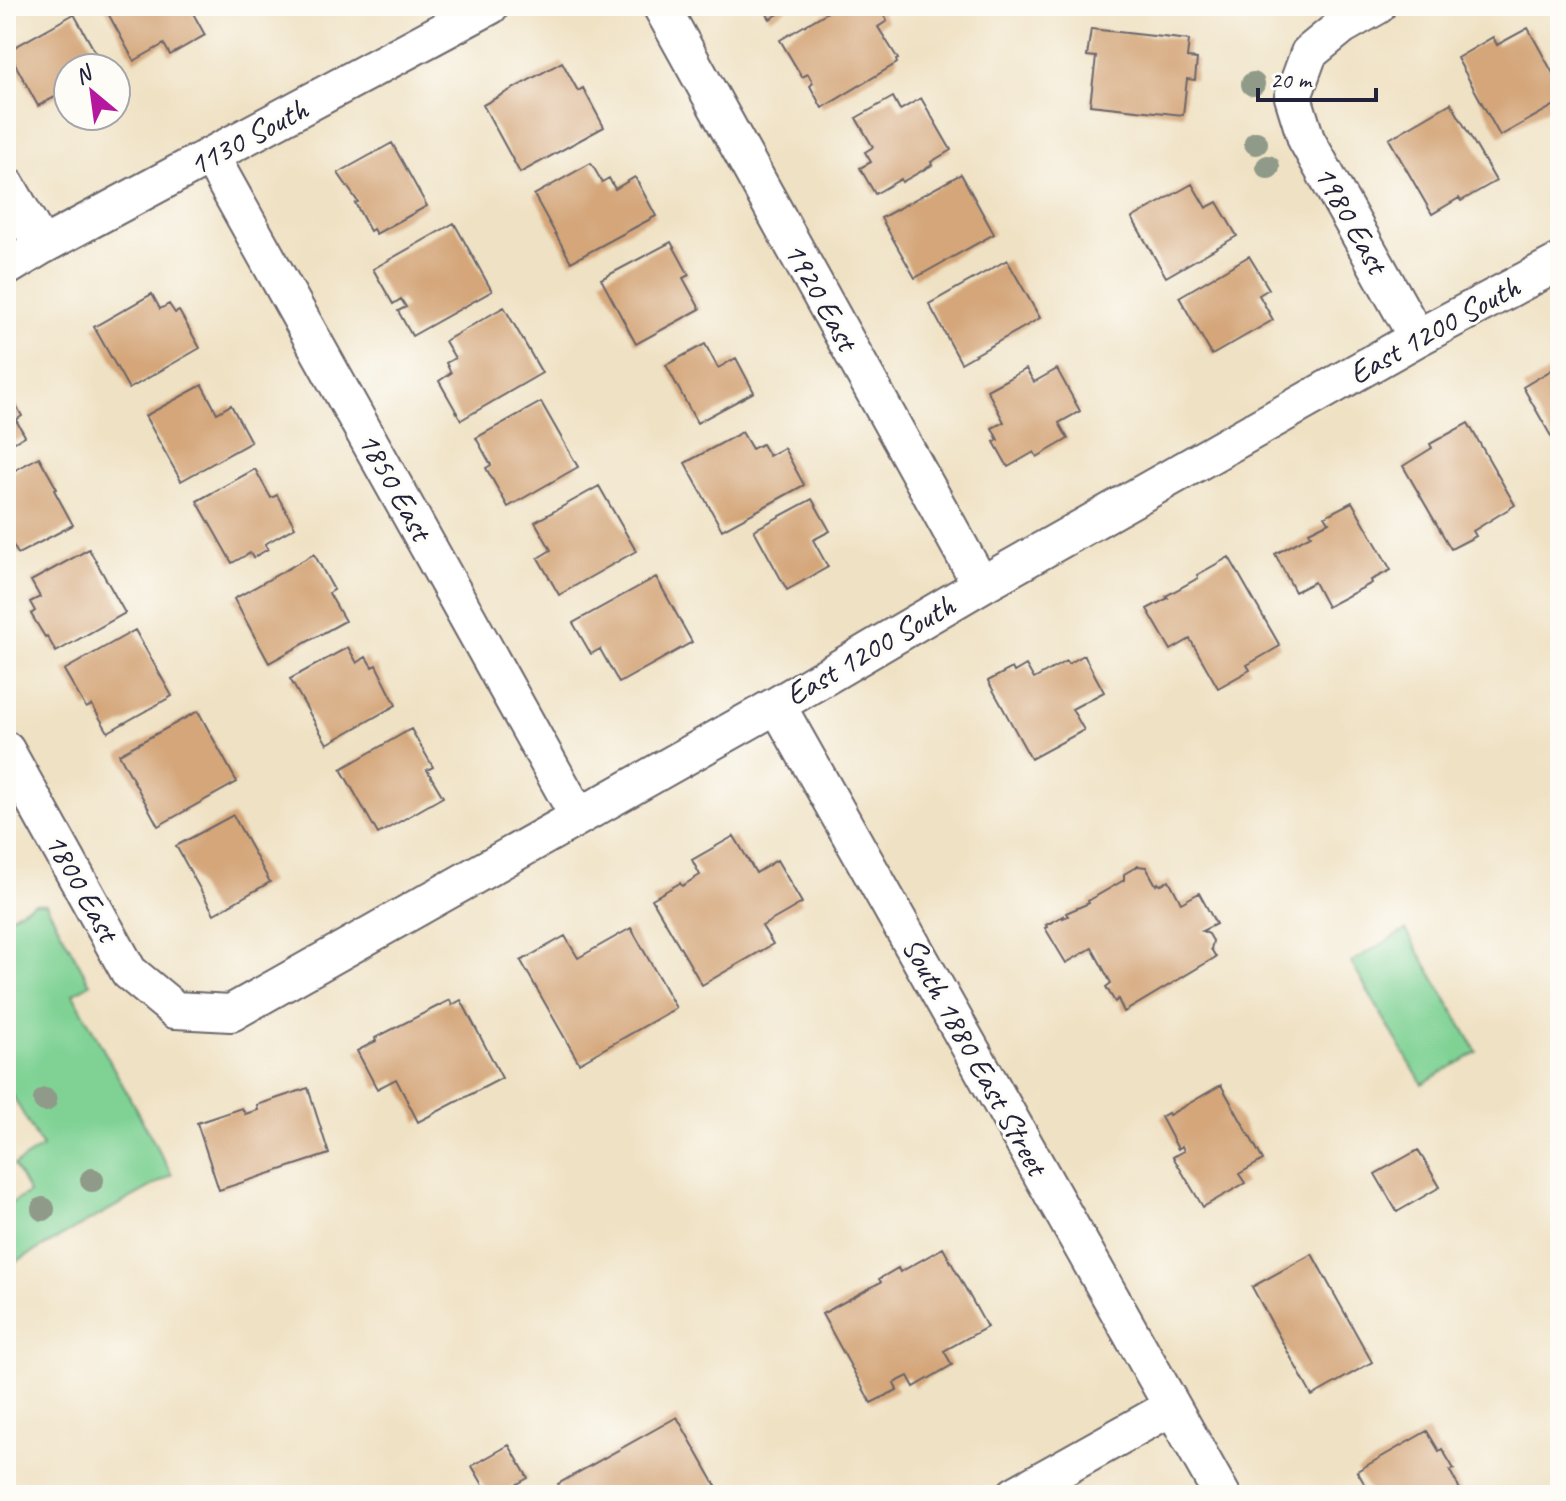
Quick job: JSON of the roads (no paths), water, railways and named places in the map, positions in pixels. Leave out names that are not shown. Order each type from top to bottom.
[{"type":"street","name":"1130 South","points":[[6,268],[490,6]]},
{"type":"street","name":"1920 East","points":[[661,6],[981,585]]},
{"type":"street","name":"1980 East","points":[[1377,6],[1342,26],[1309,53],[1293,97],[1306,139],[1417,338]]},
{"type":"street","name":"1850 East","points":[[211,157],[578,816]]},
{"type":"street","points":[[6,184],[42,246]]},
{"type":"street","name":"East 1200 South","points":[[175,1010],[231,1013],[1417,338],[1560,262]]},
{"type":"street","name":"South 1880 East Street","points":[[777,705],[1222,1495]]},
{"type":"street","name":"1800 East","points":[[6,750],[129,972],[175,1010]]},
{"type":"street","points":[[1015,1495],[1172,1407]]}]
